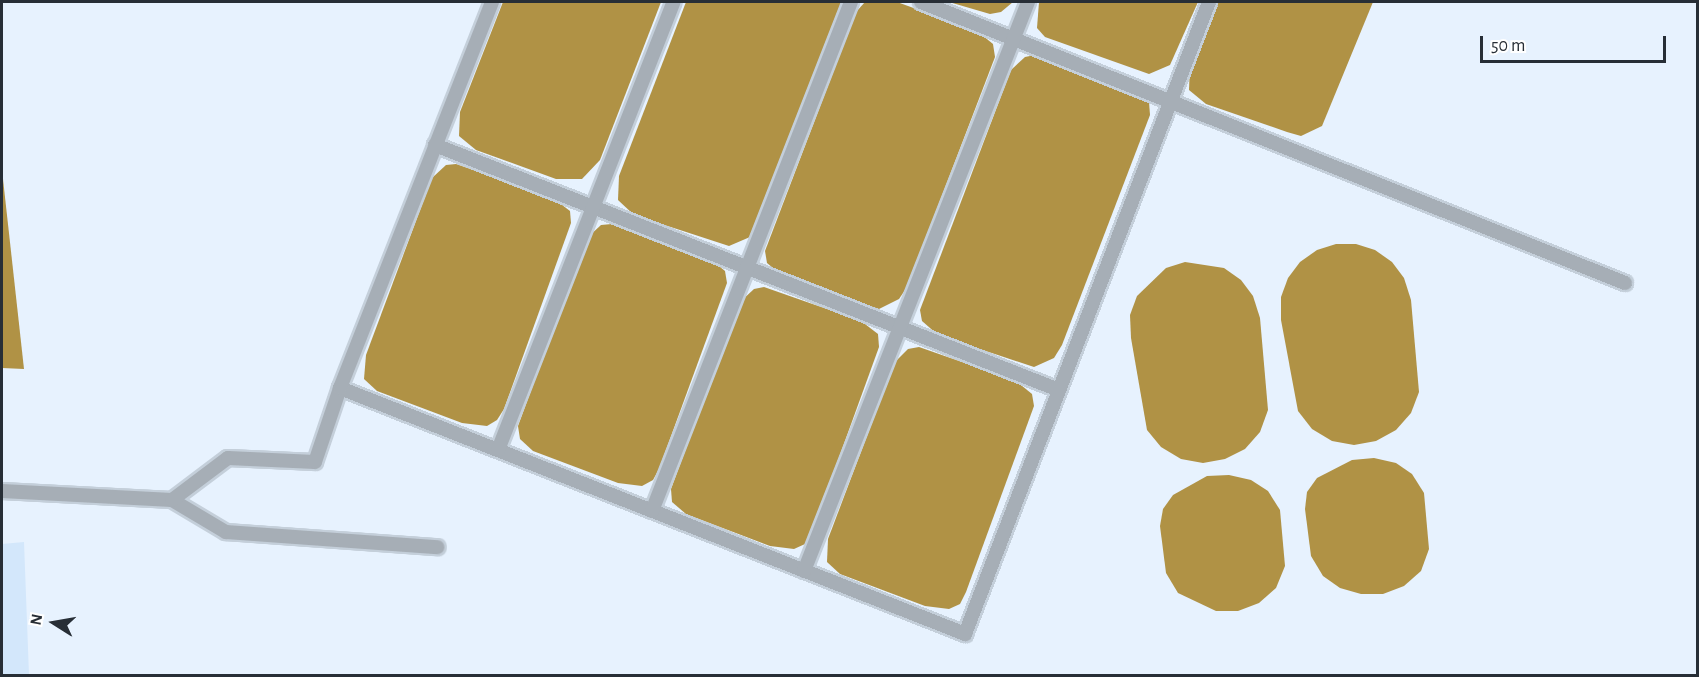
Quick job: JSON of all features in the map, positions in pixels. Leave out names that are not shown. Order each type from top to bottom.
[{"type":"lane","points":[[172,500],[228,458],[315,462],[340,388],[492,2]]},
{"type":"lane","points":[[498,450],[674,2]]},
{"type":"lane","points":[[652,512],[851,2]]},
{"type":"lane","points":[[921,2],[1625,283]]},
{"type":"lane","points":[[804,571],[1028,2]]},
{"type":"lane","points":[[340,388],[965,634],[1209,2]]},
{"type":"lane","points":[[435,145],[1059,390]]},
{"type":"lane","points":[[2,491],[172,500],[226,532],[437,547]]},
{"type":"shaded area","points":[[503,2],[661,2],[600,160],[582,179],[556,179],[476,150],[459,136],[460,112]]},
{"type":"shaded area","points":[[686,2],[844,2],[758,225],[750,237],[729,246],[634,215],[618,200],[619,176]]},
{"type":"shaded area","points":[[865,2],[897,2],[977,31],[993,44],[995,57],[907,287],[899,299],[879,309],[784,277],[767,263],[765,251],[856,12]]},
{"type":"shaded area","points":[[949,2],[1013,2],[1001,12],[990,14]]},
{"type":"shaded area","points":[[1039,2],[1198,2],[1170,65],[1149,74],[1045,37],[1037,28]]},
{"type":"shaded area","points":[[1215,2],[1373,2],[1322,126],[1301,136],[1206,104],[1189,90],[1190,65]]},
{"type":"shaded area","points":[[1035,55],[1141,95],[1149,102],[1150,115],[1062,345],[1054,358],[1034,367],[938,335],[922,321],[920,310],[1011,70],[1025,57]]},
{"type":"shaded area","points":[[456,164],[553,198],[570,211],[571,223],[504,409],[497,420],[487,426],[462,423],[377,391],[364,379],[366,355],[432,178],[446,165]]},
{"type":"shaded area","points":[[2,170],[24,369],[2,368]]},
{"type":"shaded area","points":[[612,224],[709,258],[725,271],[727,283],[659,469],[653,480],[642,486],[618,483],[533,451],[520,439],[518,426],[587,238],[601,225]]},
{"type":"shaded area","points":[[1336,244],[1356,244],[1375,250],[1392,262],[1404,278],[1411,300],[1419,392],[1411,413],[1396,430],[1376,441],[1354,445],[1332,441],[1312,429],[1298,411],[1281,320],[1281,297],[1288,278],[1300,262],[1317,250]]},
{"type":"shaded area","points":[[1185,262],[1224,268],[1241,280],[1253,296],[1260,318],[1268,410],[1260,432],[1245,449],[1225,459],[1203,463],[1181,459],[1161,447],[1147,430],[1131,338],[1130,315],[1137,296],[1166,268]]},
{"type":"shaded area","points":[[764,287],[861,321],[878,334],[879,347],[812,532],[805,544],[794,549],[770,546],[686,514],[672,502],[671,489],[740,302],[754,289]]},
{"type":"shaded area","points":[[919,347],[1016,381],[1032,394],[1034,406],[966,592],[960,604],[949,609],[925,606],[840,574],[827,562],[828,539],[895,362],[908,349]]},
{"type":"shaded area","points":[[1374,458],[1396,463],[1412,474],[1424,493],[1429,549],[1421,571],[1404,586],[1383,594],[1361,594],[1340,588],[1323,576],[1311,556],[1305,509],[1307,492],[1317,478],[1352,460]]},
{"type":"shaded area","points":[[1229,475],[1251,480],[1268,491],[1280,510],[1285,566],[1276,588],[1259,603],[1238,611],[1216,611],[1178,593],[1166,573],[1160,526],[1163,509],[1173,495],[1207,476]]},
{"type":"shaded area","points":[[24,542],[29,675],[2,675],[2,544]]}]
